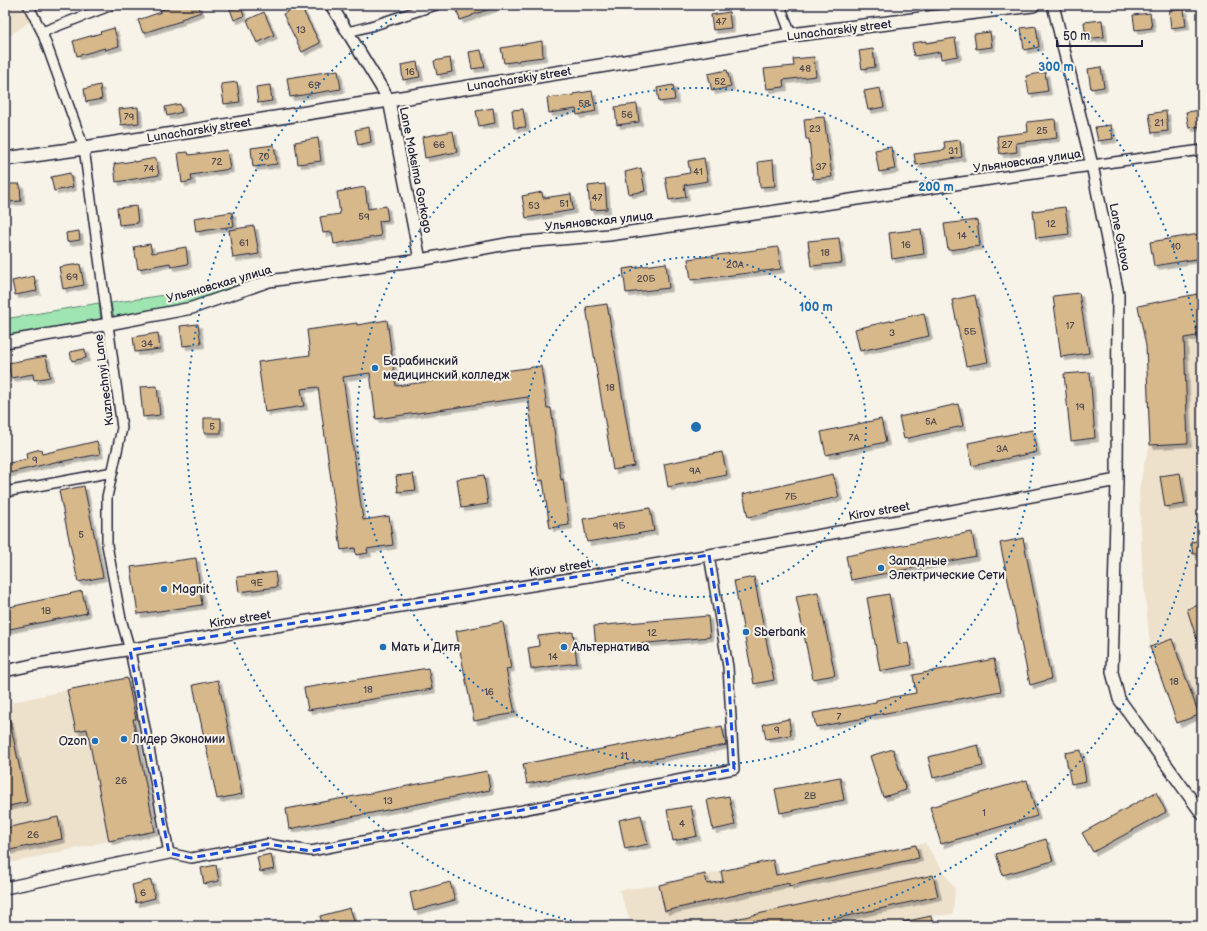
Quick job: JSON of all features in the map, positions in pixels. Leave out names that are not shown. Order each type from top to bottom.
[{"type":"main road","name":"Lunacharskiy street","points":[[5,159],[84,148],[791,36],[1033,5]]},
{"type":"street","name":"Kuznechnyi Lane","points":[[28,5],[42,32],[84,148],[122,428],[107,497],[107,545],[121,619],[130,650],[169,853]]},
{"type":"street","points":[[42,32],[112,5]]},
{"type":"street","name":"Lane Maksima Gorkogo","points":[[331,5],[389,100],[420,260]]},
{"type":"street","points":[[348,32],[436,5]]},
{"type":"street","points":[[780,5],[791,36]]},
{"type":"street","name":"Lane Gutova","points":[[1053,5],[1092,165],[1118,294],[1117,480],[1112,672],[1120,699],[1202,814]]},
{"type":"street","name":"Ульяновская улица","points":[[5,342],[192,308],[269,281],[420,260],[512,243],[609,234],[1202,150]]},
{"type":"street","points":[[5,492],[113,472]]},
{"type":"street","name":"Kirov street","points":[[5,671],[606,573],[1117,480]]},
{"type":"street","points":[[5,888],[169,853],[190,858],[268,844],[311,852],[734,769],[728,667],[709,555]]},
{"type":"highlighted area","points":[[709,555],[728,667],[734,769],[311,851],[268,844],[191,858],[169,853],[130,650]]},
{"type":"shaded area","points":[[5,5],[22,5],[31,21],[5,39]]},
{"type":"shaded area","points":[[1202,293],[1202,721],[1199,715],[1177,723],[1150,647],[1142,564],[1139,491],[1144,464],[1150,445],[1146,346],[1138,306]]},
{"type":"shaded area","points":[[127,678],[136,719],[133,720],[155,831],[5,864],[5,715],[9,714],[13,702]]},
{"type":"shaded area","points":[[925,843],[955,889],[953,914],[931,916],[933,926],[632,926],[619,890],[659,885],[773,860],[777,875]]},
{"type":"green space","points":[[239,284],[192,304],[114,318],[111,303]]},
{"type":"green space","points":[[99,303],[101,321],[5,338],[5,319]]},
{"type":"building","points":[[177,5],[198,5],[201,12],[181,19],[181,21],[143,33],[138,20],[161,12],[160,10]]},
{"type":"building","points":[[240,5],[244,16],[234,20],[230,9]]},
{"type":"building","points":[[300,5],[320,43],[302,52],[283,14]]},
{"type":"building","points":[[455,5],[495,5],[496,7],[460,20]]},
{"type":"building","points":[[1184,9],[1186,26],[1171,28],[1169,11]]},
{"type":"building","points":[[264,12],[274,35],[257,43],[247,20]]},
{"type":"building","points":[[729,12],[731,28],[713,30],[711,15]]},
{"type":"building","points":[[1150,13],[1152,28],[1135,30],[1133,15]]},
{"type":"building","points":[[1102,20],[1104,37],[1086,39],[1084,22]]},
{"type":"building","points":[[1036,26],[1039,47],[1024,50],[1021,28]]},
{"type":"building","points":[[114,28],[119,46],[105,50],[105,48],[77,56],[73,41]]},
{"type":"building","points":[[990,32],[992,47],[976,49],[974,34]]},
{"type":"building","points":[[955,38],[958,56],[941,59],[940,52],[914,56],[912,43],[926,41],[926,43]]},
{"type":"building","points":[[542,41],[543,57],[504,63],[501,48]]},
{"type":"building","points":[[873,49],[875,67],[862,69],[859,51]]},
{"type":"building","points":[[481,50],[485,67],[472,69],[469,52]]},
{"type":"building","points":[[814,57],[816,76],[783,80],[784,87],[767,89],[764,69],[794,66],[793,59]]},
{"type":"building","points":[[450,58],[452,72],[437,75],[434,61]]},
{"type":"building","points":[[417,62],[420,77],[403,80],[401,65]]},
{"type":"building","points":[[1101,67],[1104,87],[1091,89],[1088,69]]},
{"type":"building","points":[[338,70],[341,89],[290,97],[287,78]]},
{"type":"building","points":[[727,70],[731,87],[712,91],[708,74]]},
{"type":"building","points":[[1045,72],[1048,91],[1029,94],[1026,76]]},
{"type":"building","points":[[237,82],[240,102],[224,104],[221,84]]},
{"type":"building","points":[[100,85],[102,99],[86,102],[84,89]]},
{"type":"building","points":[[270,85],[272,101],[258,103],[256,87]]},
{"type":"building","points":[[673,85],[675,100],[659,102],[657,88]]},
{"type":"building","points":[[880,88],[884,107],[868,110],[864,91]]},
{"type":"building","points":[[592,91],[596,111],[577,115],[576,109],[549,113],[547,98]]},
{"type":"building","points":[[180,104],[182,112],[167,116],[165,107]]},
{"type":"building","points":[[637,104],[639,122],[617,125],[615,107]]},
{"type":"building","points":[[138,107],[139,123],[121,125],[119,109]]},
{"type":"building","points":[[493,108],[495,123],[479,126],[476,111]]},
{"type":"building","points":[[523,109],[526,127],[514,128],[512,110]]},
{"type":"building","points":[[1202,110],[1202,126],[1189,128],[1186,112]]},
{"type":"building","points":[[1166,111],[1168,131],[1152,133],[1149,114]]},
{"type":"building","points":[[824,117],[832,177],[813,179],[809,139],[806,139],[804,119]]},
{"type":"building","points":[[1055,119],[1057,138],[1016,143],[1017,152],[1000,154],[997,136],[1028,132],[1027,122]]},
{"type":"building","points":[[1111,125],[1113,139],[1098,141],[1095,127]]},
{"type":"building","points":[[369,127],[371,142],[358,145],[355,130]]},
{"type":"building","points":[[453,131],[457,152],[425,158],[422,137]]},
{"type":"building","points":[[318,138],[321,161],[298,164],[295,142]]},
{"type":"building","points":[[960,140],[962,157],[916,165],[914,154],[945,150],[944,142]]},
{"type":"building","points":[[274,145],[277,164],[253,167],[251,148]]},
{"type":"building","points":[[891,147],[895,169],[879,172],[875,150]]},
{"type":"building","points":[[227,150],[230,169],[191,175],[192,181],[182,183],[178,153],[188,152],[189,155]]},
{"type":"building","points":[[156,158],[159,175],[116,182],[114,164]]},
{"type":"building","points":[[704,158],[708,181],[684,185],[686,197],[669,200],[665,177],[690,173],[688,161]]},
{"type":"building","points":[[773,160],[775,186],[760,187],[758,162]]},
{"type":"building","points":[[641,168],[645,191],[629,194],[625,172]]},
{"type":"building","points":[[70,173],[73,187],[54,191],[51,177]]},
{"type":"building","points":[[6,184],[20,184],[21,201],[7,202]]},
{"type":"building","points":[[605,184],[607,209],[590,210],[588,186]]},
{"type":"building","points":[[365,187],[368,209],[386,206],[388,220],[379,221],[381,236],[334,244],[332,232],[323,233],[320,217],[340,214],[337,192]]},
{"type":"building","points":[[542,192],[543,198],[571,194],[573,210],[526,218],[522,196]]},
{"type":"building","points":[[136,206],[138,223],[119,225],[117,208]]},
{"type":"building","points":[[1065,207],[1069,234],[1036,238],[1033,211]]},
{"type":"building","points":[[232,212],[234,226],[196,232],[194,218]]},
{"type":"building","points":[[977,220],[980,246],[948,250],[944,224]]},
{"type":"building","points":[[254,226],[259,254],[233,258],[229,230]]},
{"type":"building","points":[[921,229],[924,254],[892,259],[889,233]]},
{"type":"building","points":[[79,231],[80,240],[67,242],[66,233]]},
{"type":"building","points":[[1199,234],[1202,258],[1154,266],[1150,242]]},
{"type":"building","points":[[839,238],[842,263],[811,266],[808,241]]},
{"type":"building","points":[[150,244],[152,253],[186,247],[188,264],[171,267],[170,263],[138,269],[134,247]]},
{"type":"building","points":[[778,247],[781,269],[691,280],[688,259]]},
{"type":"building","points":[[666,263],[669,288],[626,293],[623,269]]},
{"type":"building","points":[[80,264],[84,285],[63,289],[59,267]]},
{"type":"building","points":[[34,276],[37,291],[15,295],[12,281]]},
{"type":"building","points":[[1079,293],[1089,353],[1061,357],[1053,296]]},
{"type":"building","points":[[1202,293],[1202,335],[1184,338],[1188,443],[1150,445],[1146,346],[1138,306]]},
{"type":"building","points":[[975,295],[988,362],[966,366],[952,300]]},
{"type":"building","points":[[607,304],[634,466],[613,470],[586,307]]},
{"type":"building","points":[[924,313],[929,336],[860,351],[855,329]]},
{"type":"building","points":[[387,320],[396,386],[541,366],[547,408],[551,408],[569,525],[550,528],[543,480],[539,481],[528,397],[376,419],[370,373],[343,377],[363,520],[389,516],[393,545],[367,549],[368,553],[356,555],[355,548],[341,550],[318,387],[301,389],[304,406],[265,412],[258,362],[310,355],[307,330],[357,323],[357,325]]},
{"type":"building","points":[[198,324],[201,344],[183,346],[180,326]]},
{"type":"building","points":[[158,333],[160,349],[135,352],[133,337]]},
{"type":"building","points":[[85,349],[86,358],[72,361],[70,352]]},
{"type":"building","points":[[46,356],[50,377],[34,380],[33,374],[11,378],[8,363]]},
{"type":"building","points":[[1090,372],[1095,438],[1071,441],[1064,374]]},
{"type":"building","points":[[157,386],[160,415],[143,417],[140,387]]},
{"type":"building","points":[[958,404],[963,426],[904,439],[899,417]]},
{"type":"building","points":[[204,418],[221,418],[221,433],[204,433]]},
{"type":"building","points":[[881,419],[886,442],[826,455],[821,432]]},
{"type":"building","points":[[1032,430],[1037,452],[972,466],[968,443]]},
{"type":"building","points":[[97,441],[100,454],[59,461],[5,474],[5,464],[27,459],[26,453],[41,449],[42,454]]},
{"type":"building","points":[[722,452],[727,475],[668,487],[664,464]]},
{"type":"building","points":[[1180,473],[1185,504],[1165,507],[1160,476]]},
{"type":"building","points":[[413,474],[416,490],[398,492],[396,476]]},
{"type":"building","points":[[833,474],[839,497],[748,517],[743,494]]},
{"type":"building","points":[[484,475],[488,504],[461,508],[457,479]]},
{"type":"building","points":[[84,486],[103,577],[78,582],[59,491]]},
{"type":"building","points":[[650,508],[654,531],[587,542],[583,519]]},
{"type":"building","name":"Западные Электрические Сети","points":[[972,532],[976,556],[851,580],[846,556]]},
{"type":"building","points":[[1023,538],[1051,679],[1030,685],[1000,543]]},
{"type":"building","points":[[1202,540],[1202,553],[1193,554],[1191,542]]},
{"type":"building","points":[[196,558],[202,605],[138,614],[131,567]]},
{"type":"building","points":[[275,572],[277,587],[239,592],[237,577]]},
{"type":"building","points":[[754,577],[774,680],[754,684],[734,581]]},
{"type":"building","points":[[82,591],[87,613],[5,630],[5,608]]},
{"type":"building","points":[[818,592],[835,675],[813,679],[796,596]]},
{"type":"building","points":[[889,594],[898,644],[908,643],[912,665],[880,671],[867,598]]},
{"type":"building","points":[[1202,604],[1202,649],[1200,649],[1187,609]]},
{"type":"building","points":[[708,616],[710,637],[596,648],[594,626]]},
{"type":"building","points":[[503,622],[511,668],[506,669],[515,713],[474,721],[456,631]]},
{"type":"building","points":[[573,632],[577,663],[531,669],[528,648],[539,646],[538,636]]},
{"type":"building","points":[[1172,639],[1199,715],[1177,723],[1150,647]]},
{"type":"building","points":[[994,659],[1001,691],[816,727],[813,713],[876,702],[876,700],[916,693],[913,675]]},
{"type":"building","points":[[428,668],[432,689],[308,710],[304,688]]},
{"type":"building","points":[[127,678],[136,719],[133,719],[155,831],[109,841],[87,729],[76,731],[67,690]]},
{"type":"building","points":[[218,680],[242,794],[217,799],[193,685]]},
{"type":"building","points":[[9,718],[27,802],[5,807],[5,719]]},
{"type":"building","points":[[789,719],[791,735],[766,739],[763,724]]},
{"type":"building","points":[[722,726],[726,745],[527,784],[523,764]]},
{"type":"building","points":[[978,745],[983,766],[933,778],[928,757]]},
{"type":"building","points":[[893,749],[906,790],[883,797],[870,756]]},
{"type":"building","points":[[1081,750],[1086,781],[1071,784],[1065,753]]},
{"type":"building","points":[[487,771],[490,790],[289,829],[286,809]]},
{"type":"building","points":[[840,777],[844,800],[780,813],[775,789]]},
{"type":"building","points":[[1027,780],[1037,816],[941,844],[930,807]]},
{"type":"building","points":[[1156,792],[1166,812],[1093,852],[1082,833]]},
{"type":"building","points":[[729,796],[735,825],[713,830],[707,800]]},
{"type":"building","points":[[691,806],[697,836],[673,841],[667,810]]},
{"type":"building","points":[[641,815],[648,844],[625,849],[619,820]]},
{"type":"building","points":[[58,817],[62,839],[5,851],[5,828]]},
{"type":"building","points":[[1046,839],[1053,861],[1003,875],[996,854]]},
{"type":"building","points":[[916,845],[919,858],[789,886],[789,883],[665,911],[659,885],[705,874],[707,884],[723,881],[721,871],[773,860],[776,875]]},
{"type":"building","points":[[271,854],[274,869],[260,872],[257,857]]},
{"type":"building","points":[[216,865],[219,881],[204,884],[201,868]]},
{"type":"building","points":[[933,875],[938,896],[802,926],[722,926],[722,922]]},
{"type":"building","points":[[151,880],[155,898],[136,903],[132,885]]},
{"type":"building","points":[[450,882],[455,900],[414,911],[410,893]]},
{"type":"building","points":[[350,908],[356,926],[323,926],[320,916]]},
{"type":"building","points":[[931,916],[933,926],[903,926],[903,922]]},
{"type":"place","name":"Барабинский медицинский колледж","points":[[375,368]]},
{"type":"place","name":"Западные Электрические Сети","points":[[881,568]]},
{"type":"place","name":"Magnit","points":[[164,589]]},
{"type":"place","name":"Sberbank","points":[[746,632]]},
{"type":"place","name":"Мать и Дитя","points":[[383,647]]},
{"type":"place","name":"Альтернатива","points":[[564,647]]},
{"type":"place","name":"Лидер Экономии","points":[[124,739]]},
{"type":"place","name":"Ozon","points":[[95,741]]}]
